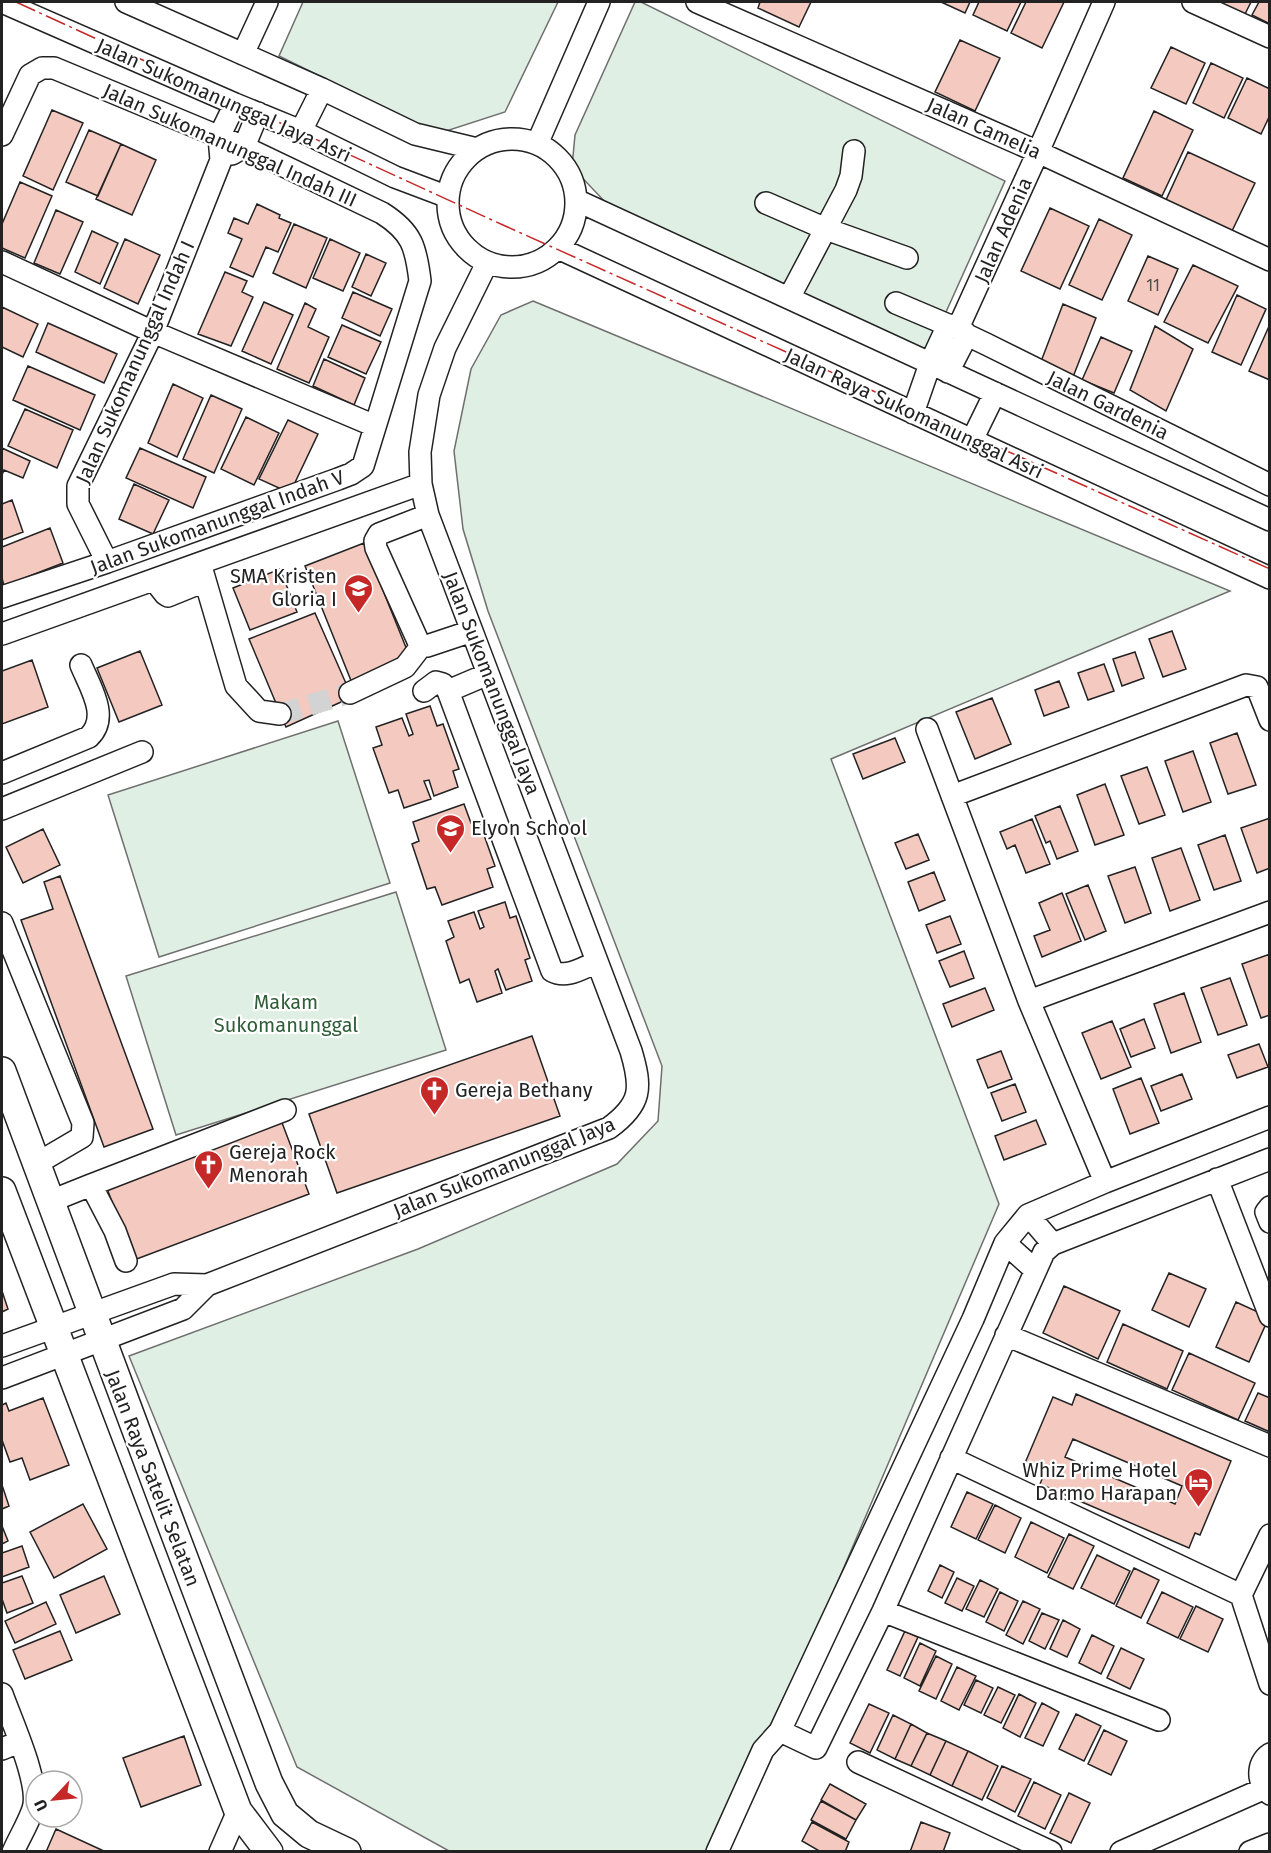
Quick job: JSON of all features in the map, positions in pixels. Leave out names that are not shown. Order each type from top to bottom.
[{"type":"main road","name":"Jalan Raya Satelit Selatan","points":[[2,1071],[100,1341],[269,1783],[285,1814],[309,1834],[347,1851]]},
{"type":"main road","name":"Jalan Raya Satelit Selatan","points":[[2,1191],[238,1811],[268,1851]]},
{"type":"street","name":"Jalan Sukomanunggal Jaya Asri","points":[[2,2],[301,131],[395,177],[448,197]]},
{"type":"street","points":[[126,2],[322,89],[415,134],[477,149]]},
{"type":"street","points":[[243,54],[263,2]]},
{"type":"street","points":[[537,144],[599,2]]},
{"type":"street","name":"Jalan Camelia","points":[[697,2],[1038,152],[1269,260]]},
{"type":"street","name":"Jalan Adenia","points":[[913,413],[939,368],[958,328],[1104,2]]},
{"type":"street","points":[[1193,2],[1269,37]]},
{"type":"street","name":"Jalan Sukomanunggal Indah III","points":[[2,135],[30,75],[42,68],[54,68],[244,147],[382,213],[401,225],[417,260]]},
{"type":"street","points":[[301,131],[322,89]]},
{"type":"street","name":"Jalan Sukomanunggal Indah I","points":[[107,562],[78,504],[78,486],[153,332],[220,160],[219,137],[235,104]]},
{"type":"street","points":[[220,160],[244,147],[258,113]]},
{"type":"street","points":[[517,139],[537,144],[553,154],[565,167],[573,183],[576,200],[572,226],[558,248],[537,262],[512,268],[487,262],[465,247],[451,224],[448,197],[452,178],[462,162],[477,149],[496,141],[517,139]]},
{"type":"street","points":[[789,298],[848,183],[854,152]]},
{"type":"street","points":[[576,200],[1269,520]]},
{"type":"street","points":[[766,203],[826,229],[907,258]]},
{"type":"street","name":"Jalan Raya Sukomanunggal Asri","points":[[558,248],[1269,578]]},
{"type":"street","name":"Jalan Sukomanunggal Indah V","points":[[2,597],[107,562],[351,474],[363,466],[420,281],[417,260]]},
{"type":"street","points":[[2,262],[153,332],[375,426]]},
{"type":"street","name":"Jalan Sukomanunggal Jaya","points":[[2,1378],[183,1309],[207,1286],[609,1128],[627,1115],[638,1090],[637,1070],[428,515],[421,484],[420,452],[429,395],[446,348],[487,262]]},
{"type":"street","name":"Jalan Gardenia","points":[[896,303],[958,328],[1269,485]]},
{"type":"street","points":[[972,440],[995,393]]},
{"type":"street","points":[[2,634],[154,580],[202,572],[421,484]]},
{"type":"street","points":[[428,515],[379,534],[375,541],[376,548],[418,641],[422,645],[427,646],[472,631]]},
{"type":"street","points":[[202,572],[237,686],[259,711],[280,714]]},
{"type":"street","points":[[350,693],[405,667],[422,645]]},
{"type":"street","points":[[2,773],[89,737],[96,730],[99,720],[97,703],[81,665]]},
{"type":"street","points":[[448,691],[488,674]]},
{"type":"street","points":[[424,691],[436,682],[448,691],[552,971],[560,975],[568,975],[597,962]]},
{"type":"street","points":[[952,796],[1246,685],[1257,687],[1269,720]]},
{"type":"street","points":[[927,729],[1029,1001],[1105,1182]]},
{"type":"street","points":[[2,810],[142,752]]},
{"type":"street","points":[[1029,1001],[1269,912]]},
{"type":"street","points":[[2,922],[83,1123],[82,1137],[36,1164]]},
{"type":"street","points":[[51,1201],[285,1110]]},
{"type":"street","points":[[717,1851],[763,1750],[780,1731],[973,1320],[1005,1243],[1028,1215],[1269,1117]]},
{"type":"street","points":[[780,1731],[816,1748],[883,1611],[1044,1252],[1053,1244],[1269,1159]]},
{"type":"street","points":[[1217,1179],[1269,1316]]},
{"type":"street","points":[[91,1185],[115,1231],[126,1261]]},
{"type":"street","points":[[1269,1207],[1266,1212],[1269,1222]]},
{"type":"street","points":[[1028,1215],[1053,1244]]},
{"type":"street","points":[[1005,1243],[1035,1269]]},
{"type":"street","name":"Jalan Sukomanunggal Jaya","points":[[2,1346],[174,1284],[207,1286]]},
{"type":"street","points":[[1006,1335],[1269,1446]]},
{"type":"street","points":[[951,1458],[1240,1594]]},
{"type":"street","points":[[1269,1535],[1240,1594],[1269,1684]]},
{"type":"street","points":[[883,1611],[1159,1720]]},
{"type":"street","points":[[2,1694],[10,1746],[35,1793],[33,1808],[13,1851]]},
{"type":"street","points":[[1120,1851],[1144,1847],[1266,1791],[1259,1772],[1265,1757],[1269,1754]]},
{"type":"street","points":[[858,1762],[1051,1851]]},
{"type":"street","points":[[220,1851],[238,1811]]},
{"type":"street","points":[[1250,1851],[1269,1844]]},
{"type":"green space","points":[[303,2],[558,2],[505,112],[437,134],[279,56]]},
{"type":"green space","points":[[635,2],[641,2],[1005,181],[928,352],[607,204],[572,167],[575,135]]},
{"type":"green space","points":[[533,301],[1230,591],[831,759],[999,1204],[827,1607],[710,1851],[449,1851],[297,1767],[129,1356],[418,1249],[617,1164],[658,1121],[662,1066],[488,611],[463,529],[454,451],[471,369],[501,315]]},
{"type":"green space","points":[[338,721],[390,883],[159,957],[108,795]]},
{"type":"green space","name":"Makam Sukomanunggal","points":[[396,892],[446,1050],[176,1135],[126,976]]},
{"type":"building","points":[[760,2],[811,2],[799,27],[758,8]]},
{"type":"building","points":[[941,2],[970,2],[965,13]]},
{"type":"building","points":[[979,2],[1021,2],[1007,31],[973,15]]},
{"type":"building","points":[[1026,2],[1064,2],[1042,48],[1011,33]]},
{"type":"building","points":[[1214,2],[1251,2],[1244,16]]},
{"type":"building","points":[[1259,2],[1270,2],[1270,24],[1252,15]]},
{"type":"building","points":[[960,40],[1000,58],[975,111],[935,92]]},
{"type":"building","points":[[1171,47],[1205,63],[1186,104],[1151,88]]},
{"type":"building","points":[[1211,63],[1243,78],[1224,118],[1193,103]]},
{"type":"building","points":[[1247,78],[1270,89],[1270,115],[1261,134],[1228,118]]},
{"type":"building","points":[[52,110],[83,123],[53,190],[23,176]]},
{"type":"building","points":[[1154,111],[1193,130],[1162,196],[1123,178]]},
{"type":"building","points":[[89,130],[121,144],[98,196],[66,182]]},
{"type":"building","points":[[121,144],[156,160],[132,215],[96,199]]},
{"type":"building","points":[[1188,152],[1255,183],[1232,231],[1166,200]]},
{"type":"building","points":[[20,182],[52,196],[25,258],[2,248],[2,224]]},
{"type":"building","points":[[257,204],[291,223],[278,252],[266,247],[253,277],[230,267],[242,239],[228,233],[234,218],[248,224]]},
{"type":"building","points":[[1050,208],[1089,226],[1060,289],[1021,271]]},
{"type":"building","points":[[56,210],[83,222],[60,274],[34,263]]},
{"type":"building","points":[[1099,219],[1132,235],[1102,300],[1069,285]]},
{"type":"building","points":[[294,224],[327,238],[306,288],[273,273]]},
{"type":"building","points":[[92,231],[118,243],[100,284],[75,272]]},
{"type":"building","points":[[125,239],[160,255],[138,304],[104,288]]},
{"type":"building","points":[[330,239],[360,253],[343,291],[313,278]]},
{"type":"building","points":[[366,254],[386,263],[371,296],[352,287]]},
{"type":"building","points":[[1148,256],[1178,269],[1158,315],[1128,301]]},
{"type":"building","points":[[1193,265],[1238,286],[1208,343],[1164,322]]},
{"type":"building","points":[[225,272],[247,281],[242,292],[253,297],[231,346],[198,334]]},
{"type":"building","points":[[353,292],[392,309],[380,336],[342,318]]},
{"type":"building","points":[[1237,295],[1266,309],[1241,365],[1212,352]]},
{"type":"building","points":[[264,302],[293,315],[271,364],[242,351]]},
{"type":"building","points":[[305,303],[316,309],[308,327],[329,337],[309,383],[277,369]]},
{"type":"building","points":[[1063,304],[1096,318],[1073,377],[1040,364]]},
{"type":"building","points":[[2,307],[38,324],[23,357],[2,347]]},
{"type":"building","points":[[48,323],[117,354],[104,383],[36,352]]},
{"type":"building","points":[[1270,324],[1270,380],[1249,371]]},
{"type":"building","points":[[342,325],[381,342],[366,374],[328,357]]},
{"type":"building","points":[[1155,326],[1193,349],[1166,411],[1130,390]]},
{"type":"building","points":[[1101,337],[1132,351],[1114,393],[1082,380]]},
{"type":"building","points":[[324,359],[365,378],[354,405],[313,386]]},
{"type":"building","points":[[28,366],[95,395],[80,430],[13,400]]},
{"type":"building","points":[[173,384],[203,398],[177,457],[148,443]]},
{"type":"building","points":[[211,395],[242,409],[214,473],[183,459]]},
{"type":"building","points":[[25,409],[73,430],[57,468],[8,446]]},
{"type":"building","points":[[246,417],[279,433],[254,485],[221,469]]},
{"type":"building","points":[[288,420],[318,434],[290,493],[259,479]]},
{"type":"building","points":[[2,448],[30,461],[23,478],[4,470],[2,475]]},
{"type":"building","points":[[140,448],[206,477],[193,508],[126,478]]},
{"type":"building","points":[[134,484],[169,500],[153,534],[119,519]]},
{"type":"building","points":[[12,500],[23,532],[2,540],[2,504]]},
{"type":"building","points":[[50,528],[63,563],[4,586],[2,547]]},
{"type":"building","name":"SMA Kristen Gloria I","points":[[364,543],[411,660],[352,683],[305,566]]},
{"type":"building","points":[[280,569],[297,612],[250,630],[233,588]]},
{"type":"building","points":[[315,613],[352,697],[286,727],[249,639]]},
{"type":"building","points":[[1172,631],[1186,669],[1163,677],[1149,639]]},
{"type":"building","points":[[140,651],[162,705],[119,722],[97,668]]},
{"type":"building","points":[[1135,652],[1144,678],[1122,686],[1113,659]]},
{"type":"building","points":[[32,660],[48,707],[2,724],[2,671]]},
{"type":"building","points":[[1104,664],[1114,691],[1088,700],[1078,673]]},
{"type":"building","points":[[1059,681],[1069,707],[1044,716],[1035,690]]},
{"type":"building","points":[[992,698],[1011,744],[975,759],[956,712]]},
{"type":"building","points":[[430,706],[437,726],[443,724],[459,769],[453,771],[458,787],[434,796],[429,780],[424,781],[431,799],[404,808],[398,790],[389,793],[373,748],[382,745],[376,727],[402,718],[409,736],[413,734],[406,714]]},
{"type":"building","points":[[1237,733],[1256,785],[1228,794],[1210,743]]},
{"type":"building","points":[[895,738],[905,762],[863,779],[853,754]]},
{"type":"building","points":[[1193,751],[1211,802],[1183,812],[1165,761]]},
{"type":"building","points":[[1147,767],[1165,815],[1139,824],[1121,776]]},
{"type":"building","points":[[1105,784],[1124,835],[1095,845],[1077,795]]},
{"type":"building","points":[[464,804],[471,823],[479,821],[495,866],[487,869],[493,887],[442,905],[435,887],[427,889],[412,844],[419,841],[413,822]]},
{"type":"building","points":[[1060,806],[1078,851],[1057,859],[1050,841],[1046,843],[1035,816]]},
{"type":"building","points":[[1270,818],[1270,868],[1257,873],[1241,828]]},
{"type":"building","points":[[1032,819],[1050,864],[1026,873],[1015,845],[1007,849],[1000,832]]},
{"type":"building","points":[[43,829],[60,865],[23,883],[6,847]]},
{"type":"building","points":[[918,834],[929,860],[906,869],[895,843]]},
{"type":"building","points":[[1225,835],[1241,881],[1214,890],[1198,845]]},
{"type":"building","points":[[1181,848],[1200,900],[1170,911],[1152,858]]},
{"type":"building","points":[[1135,867],[1151,913],[1125,923],[1108,876]]},
{"type":"building","points":[[934,872],[945,900],[919,911],[908,882]]},
{"type":"building","points":[[60,876],[153,1129],[104,1147],[21,920],[53,909],[44,882]]},
{"type":"building","points":[[1088,885],[1106,931],[1085,940],[1066,894]]},
{"type":"building","points":[[1062,893],[1081,941],[1042,957],[1034,936],[1050,930],[1039,903]]},
{"type":"building","points":[[505,902],[510,918],[516,916],[530,958],[525,960],[532,981],[506,990],[498,969],[495,971],[502,993],[477,1002],[469,979],[460,983],[446,941],[454,937],[448,921],[474,912],[480,929],[484,927],[478,911]]},
{"type":"building","points":[[950,916],[961,944],[937,953],[926,925]]},
{"type":"building","points":[[964,951],[974,978],[950,987],[939,961]]},
{"type":"building","points":[[1270,954],[1270,1015],[1261,1018],[1242,964]]},
{"type":"building","points":[[1230,978],[1247,1025],[1218,1035],[1201,988]]},
{"type":"building","points":[[985,988],[994,1010],[952,1027],[943,1004]]},
{"type":"building","points":[[1184,993],[1201,1042],[1171,1053],[1154,1004]]},
{"type":"building","points":[[1144,1019],[1155,1048],[1131,1057],[1120,1029]]},
{"type":"building","points":[[1112,1021],[1131,1067],[1101,1079],[1082,1033]]},
{"type":"building","name":"Gereja Bethany","points":[[532,1036],[560,1116],[337,1193],[309,1114]]},
{"type":"building","points":[[1259,1044],[1268,1067],[1237,1078],[1228,1055]]},
{"type":"building","points":[[1001,1051],[1012,1079],[988,1088],[977,1060]]},
{"type":"building","points":[[1182,1074],[1192,1099],[1161,1111],[1151,1086]]},
{"type":"building","points":[[1141,1078],[1159,1123],[1130,1134],[1113,1089]]},
{"type":"building","points":[[1015,1084],[1026,1112],[1002,1121],[991,1093]]},
{"type":"building","name":"Gereja Rock Menorah","points":[[281,1120],[309,1194],[134,1260],[106,1186]]},
{"type":"building","points":[[1036,1120],[1046,1144],[1004,1160],[995,1136]]},
{"type":"building","points":[[1169,1273],[1206,1289],[1189,1327],[1152,1310]]},
{"type":"building","points":[[1064,1286],[1120,1311],[1098,1359],[1043,1333]]},
{"type":"building","points":[[2,1291],[8,1309],[2,1312]]},
{"type":"building","points":[[1236,1302],[1269,1317],[1249,1362],[1216,1347]]},
{"type":"building","points":[[1123,1324],[1183,1351],[1167,1389],[1107,1362]]},
{"type":"building","points":[[1189,1353],[1255,1383],[1238,1420],[1172,1390]]},
{"type":"building","points":[[1258,1393],[1270,1398],[1270,1432],[1245,1421]]},
{"type":"building","points":[[1076,1394],[1231,1461],[1200,1535],[1195,1533],[1189,1548],[1040,1484],[1045,1472],[1025,1463],[1053,1397],[1072,1405]],"holes":[[[1073,1439],[1182,1486],[1175,1504],[1065,1457]]]},
{"type":"building","points":[[43,1398],[69,1465],[30,1480],[22,1458],[10,1462],[2,1440],[2,1405],[6,1403],[9,1411]]},
{"type":"building","points":[[2,1485],[9,1506],[2,1509]]},
{"type":"building","points":[[967,1492],[993,1504],[976,1539],[951,1527]]},
{"type":"building","points":[[83,1504],[107,1549],[54,1578],[30,1532]]},
{"type":"building","points":[[995,1505],[1021,1518],[1005,1553],[978,1540]]},
{"type":"building","points":[[1031,1522],[1064,1538],[1047,1573],[1015,1557]]},
{"type":"building","points":[[2,1526],[8,1541],[2,1544]]},
{"type":"building","points":[[1069,1534],[1094,1546],[1073,1589],[1048,1577]]},
{"type":"building","points":[[22,1546],[29,1567],[2,1577],[2,1553]]},
{"type":"building","points":[[1097,1555],[1130,1571],[1114,1604],[1081,1588]]},
{"type":"building","points":[[940,1565],[954,1572],[942,1598],[928,1591]]},
{"type":"building","points":[[1134,1568],[1159,1580],[1141,1618],[1116,1606]]},
{"type":"building","points":[[22,1576],[33,1603],[7,1613],[2,1599],[2,1583]]},
{"type":"building","points":[[104,1576],[120,1614],[76,1633],[60,1595]]},
{"type":"building","points":[[957,1578],[974,1586],[962,1611],[945,1603]]},
{"type":"building","points":[[980,1580],[998,1589],[984,1617],[966,1609]]},
{"type":"building","points":[[1000,1592],[1018,1601],[1004,1631],[986,1622]]},
{"type":"building","points":[[1162,1592],[1193,1607],[1178,1638],[1147,1623]]},
{"type":"building","points":[[1023,1601],[1040,1609],[1023,1644],[1006,1635]]},
{"type":"building","points":[[46,1602],[56,1624],[15,1643],[5,1621]]},
{"type":"building","points":[[1196,1606],[1223,1619],[1208,1652],[1180,1639]]},
{"type":"building","points":[[1042,1613],[1059,1620],[1045,1649],[1029,1641]]},
{"type":"building","points":[[1063,1620],[1080,1629],[1067,1657],[1050,1649]]},
{"type":"building","points":[[60,1631],[72,1660],[25,1679],[13,1650]]},
{"type":"building","points":[[905,1631],[918,1637],[900,1676],[887,1670]]},
{"type":"building","points":[[1092,1635],[1114,1646],[1101,1674],[1079,1663]]},
{"type":"building","points":[[920,1643],[936,1651],[920,1686],[904,1678]]},
{"type":"building","points":[[1121,1648],[1144,1659],[1130,1689],[1107,1678]]},
{"type":"building","points":[[936,1656],[952,1664],[936,1699],[919,1691]]},
{"type":"building","points":[[957,1667],[976,1676],[959,1710],[941,1701]]},
{"type":"building","points":[[976,1680],[993,1688],[981,1713],[964,1705]]},
{"type":"building","points":[[998,1687],[1015,1695],[1001,1723],[984,1715]]},
{"type":"building","points":[[1019,1694],[1036,1703],[1020,1737],[1003,1728]]},
{"type":"building","points":[[1042,1703],[1059,1712],[1043,1746],[1025,1738]]},
{"type":"building","points":[[869,1704],[889,1713],[870,1753],[850,1743]]},
{"type":"building","points":[[1076,1714],[1101,1726],[1084,1761],[1059,1749]]},
{"type":"building","points":[[893,1715],[911,1724],[895,1759],[877,1750]]},
{"type":"building","points":[[911,1724],[927,1733],[911,1766],[895,1759]]},
{"type":"building","points":[[1104,1730],[1127,1741],[1111,1775],[1088,1764]]},
{"type":"building","points":[[927,1733],[946,1741],[930,1775],[911,1766]]},
{"type":"building","points":[[184,1736],[201,1785],[141,1807],[123,1758]]},
{"type":"building","points":[[946,1741],[968,1751],[952,1786],[930,1775]]},
{"type":"building","points":[[968,1751],[998,1766],[982,1800],[952,1786]]},
{"type":"building","points":[[1002,1766],[1031,1779],[1015,1812],[987,1798]]},
{"type":"building","points":[[1034,1782],[1061,1795],[1045,1829],[1018,1816]]},
{"type":"building","points":[[830,1784],[866,1804],[856,1820],[821,1800]]},
{"type":"building","points":[[1069,1793],[1090,1803],[1071,1843],[1050,1833]]},
{"type":"building","points":[[821,1801],[856,1820],[846,1839],[811,1820]]},
{"type":"building","points":[[812,1822],[849,1842],[845,1852],[821,1852],[802,1841]]},
{"type":"building","points":[[921,1822],[950,1833],[943,1852],[910,1852]]},
{"type":"building","points":[[56,1829],[106,1852],[46,1852]]},
{"type":"tunnel","points":[[280,714],[350,693]]},
{"type":"power","points":[[16,2],[503,225],[1270,569]]},
{"type":"place","name":"SMA Kristen Gloria I","points":[[358,614]]},
{"type":"place","name":"Elyon School","points":[[450,854]]},
{"type":"place","name":"Gereja Bethany","points":[[434,1116]]},
{"type":"place","name":"Gereja Rock Menorah","points":[[208,1190]]},
{"type":"place","name":"Whiz Prime Hotel Darmo Harapan","points":[[1198,1508]]}]
